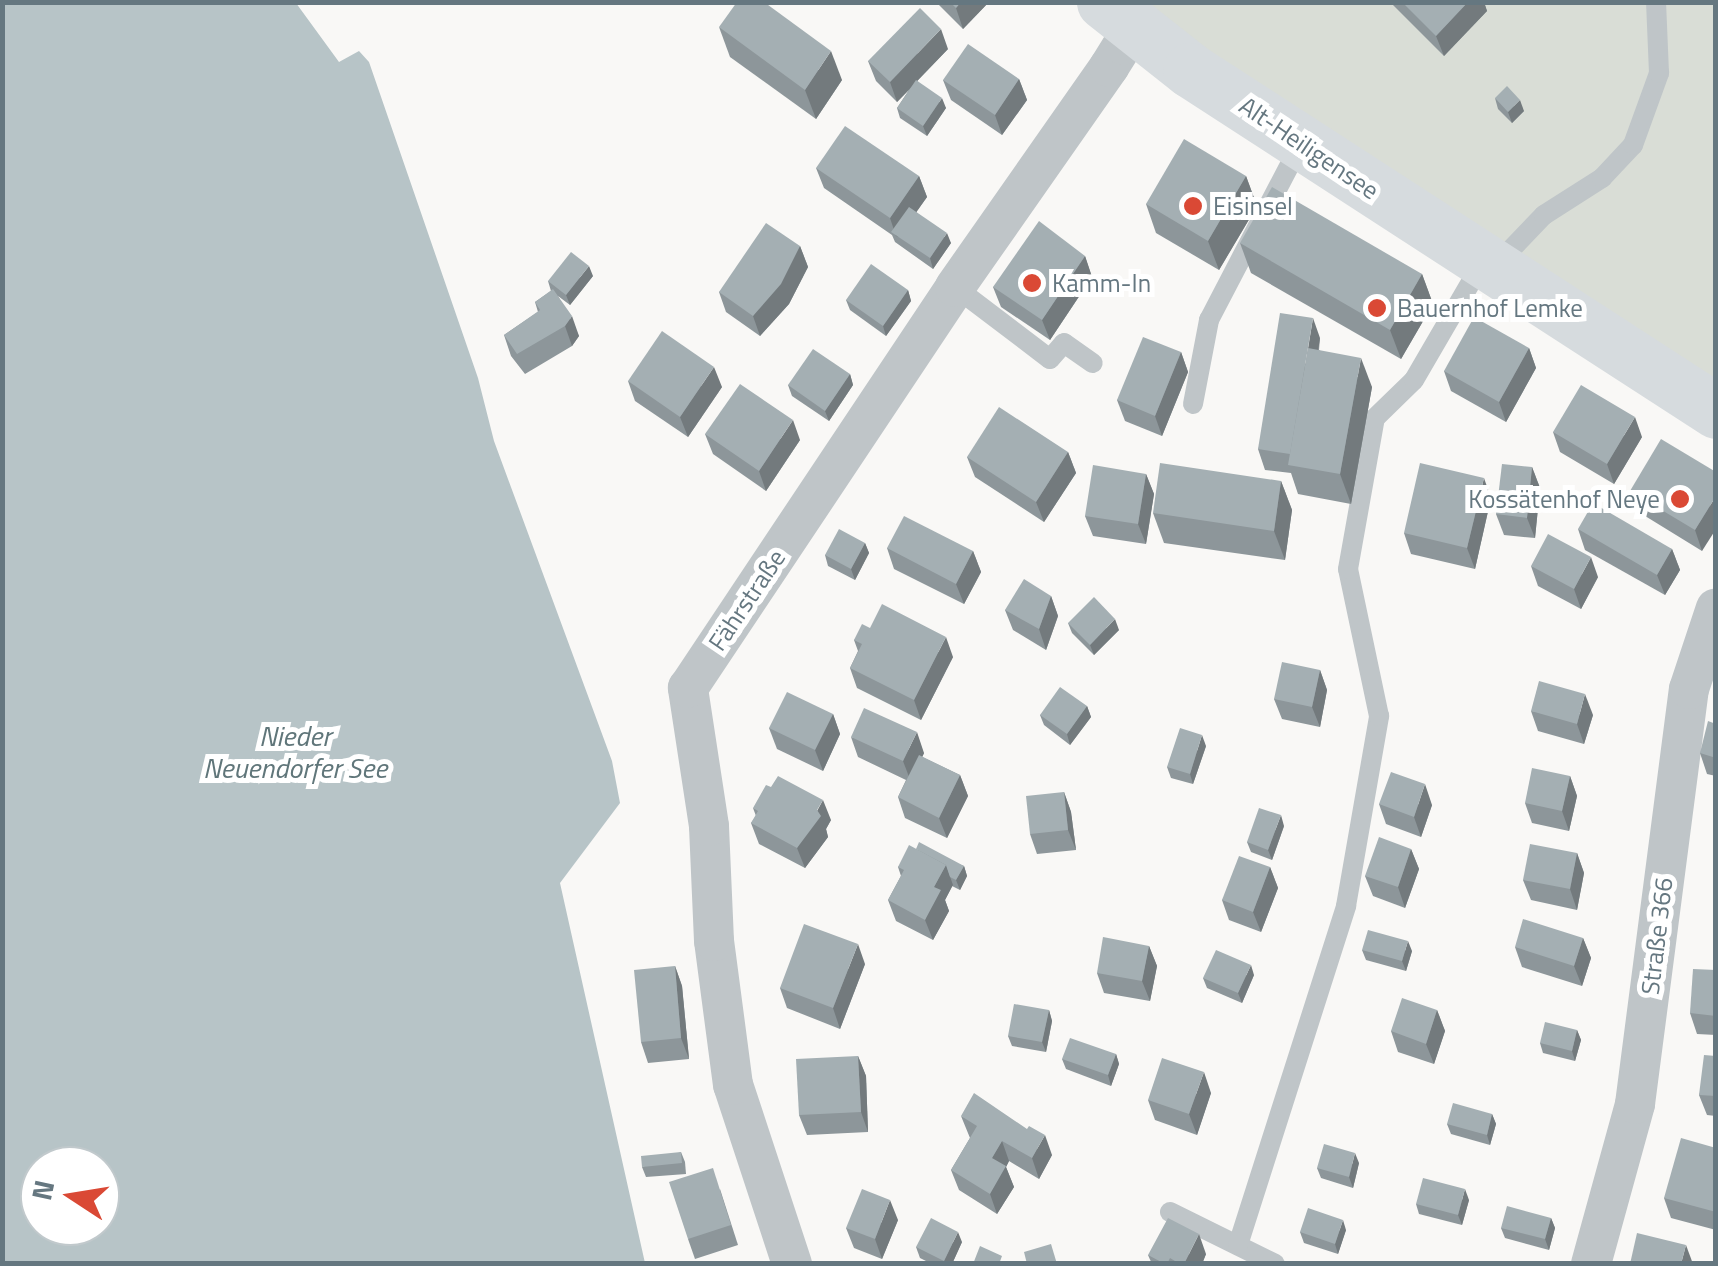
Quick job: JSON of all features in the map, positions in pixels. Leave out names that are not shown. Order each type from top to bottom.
[{"type":"main road","name":"Alt-Heiligensee","points":[[1123,9],[1190,70],[1716,410]]},
{"type":"street","name":"Fährstraße","points":[[792,1264],[733,1085],[714,941],[709,826],[688,688],[956,287],[1109,67],[1122,45],[1123,9]]},
{"type":"street","name":"Straße 366","points":[[1591,1264],[1632,1122],[1689,689],[1716,608]]},
{"type":"lane","points":[[1238,1245],[1346,906],[1379,716],[1348,569],[1375,418],[1414,380],[1489,263],[1544,216],[1602,178],[1634,146],[1659,72],[1656,2]]},
{"type":"lane","points":[[1194,404],[1208,320],[1303,140]]},
{"type":"lane","points":[[956,287],[1050,359],[1064,343],[1093,363]]},
{"type":"lane","points":[[1170,1212],[1275,1264]]},
{"type":"shaded area","points":[[1130,3],[1715,3],[1715,390]]},
{"type":"water","name":"Nieder Neuendorfer See","points":[[2,3],[296,3],[339,62],[359,51],[369,62],[478,378],[494,441],[612,761],[620,803],[560,883],[645,1263],[3,1263]]},
{"type":"building","points":[[737,2],[764,2],[831,51],[805,90],[719,27]]},
{"type":"building","points":[[1402,2],[1468,2],[1436,36]]},
{"type":"building","points":[[920,8],[941,29],[890,82],[868,61]]},
{"type":"building","points":[[968,44],[1019,79],[995,115],[943,80]]},
{"type":"building","points":[[916,80],[942,98],[923,126],[897,108]]},
{"type":"building","points":[[1507,86],[1520,100],[1508,112],[1495,98]]},
{"type":"building","points":[[845,126],[919,176],[890,218],[816,168]]},
{"type":"building","points":[[1184,139],[1246,176],[1208,241],[1146,204]]},
{"type":"building","points":[[1272,187],[1422,274],[1390,330],[1240,243]]},
{"type":"building","points":[[909,207],[947,233],[930,258],[891,232]]},
{"type":"building","points":[[1039,221],[1085,256],[1042,320],[993,287]]},
{"type":"building","points":[[766,223],[800,246],[781,284],[753,316],[719,292]]},
{"type":"building","points":[[571,252],[589,266],[566,295],[548,281]]},
{"type":"building","points":[[871,264],[908,290],[883,326],[846,300]]},
{"type":"building","points":[[553,289],[572,316],[565,326],[517,354],[504,335],[540,310],[535,302]]},
{"type":"building","points":[[1280,313],[1313,318],[1290,454],[1258,449]]},
{"type":"building","points":[[1474,317],[1529,348],[1499,402],[1444,371]]},
{"type":"building","points":[[662,331],[714,367],[680,417],[628,381]]},
{"type":"building","points":[[1143,337],[1181,352],[1155,416],[1117,400]]},
{"type":"building","points":[[1308,348],[1361,358],[1340,474],[1288,465]]},
{"type":"building","points":[[813,349],[850,374],[825,411],[788,385]]},
{"type":"building","points":[[740,384],[793,420],[759,471],[705,434]]},
{"type":"building","points":[[1581,385],[1635,417],[1607,464],[1553,432]]},
{"type":"building","points":[[999,407],[1068,452],[1036,502],[967,457]]},
{"type":"building","name":"Kossätenhof Neye","points":[[1661,439],[1716,472],[1716,496],[1695,530],[1630,491]]},
{"type":"building","points":[[1160,463],[1281,481],[1274,531],[1153,513]]},
{"type":"building","points":[[1420,463],[1484,478],[1467,548],[1404,533]]},
{"type":"building","points":[[1502,464],[1532,467],[1527,518],[1496,514]]},
{"type":"building","points":[[1093,465],[1146,474],[1138,524],[1085,516]]},
{"type":"building","points":[[1593,503],[1672,549],[1657,575],[1578,529]]},
{"type":"building","points":[[904,516],[973,551],[956,584],[887,548]]},
{"type":"building","points":[[839,529],[865,543],[851,569],[825,555]]},
{"type":"building","points":[[1548,534],[1591,557],[1574,589],[1531,566]]},
{"type":"building","points":[[1024,579],[1051,596],[1039,629],[1005,610]]},
{"type":"building","points":[[1094,597],[1115,619],[1090,645],[1068,623]]},
{"type":"building","points":[[882,604],[946,637],[914,700],[850,668],[862,644],[854,640],[862,624],[870,628]]},
{"type":"building","points":[[1282,662],[1320,670],[1312,707],[1274,699]]},
{"type":"building","points":[[1539,681],[1585,694],[1577,724],[1531,711]]},
{"type":"building","points":[[1060,687],[1087,706],[1067,734],[1040,715]]},
{"type":"building","points":[[787,692],[833,714],[815,750],[769,728]]},
{"type":"building","points":[[864,708],[917,732],[903,761],[851,737]]},
{"type":"building","points":[[1708,721],[1716,724],[1716,758],[1700,753]]},
{"type":"building","points":[[1180,728],[1202,735],[1190,774],[1167,767]]},
{"type":"building","points":[[919,755],[960,775],[939,818],[898,797]]},
{"type":"building","points":[[1532,768],[1570,776],[1562,811],[1525,803]]},
{"type":"building","points":[[1391,772],[1425,784],[1414,817],[1379,804]]},
{"type":"building","points":[[778,776],[823,800],[817,810],[821,816],[797,848],[751,823],[758,811],[753,808],[766,785],[771,787]]},
{"type":"building","points":[[1064,792],[1068,830],[1030,834],[1026,796]]},
{"type":"building","points":[[1259,808],[1281,815],[1268,850],[1247,842]]},
{"type":"building","points":[[1379,837],[1411,849],[1398,887],[1365,876]]},
{"type":"building","points":[[919,842],[964,866],[956,880],[950,877],[946,865],[916,849]]},
{"type":"building","points":[[1530,844],[1577,853],[1570,889],[1523,880]]},
{"type":"building","points":[[909,845],[946,865],[934,887],[941,890],[925,920],[888,900],[904,870],[898,867]]},
{"type":"building","points":[[1239,856],[1270,867],[1253,912],[1222,900]]},
{"type":"building","points":[[1523,919],[1583,938],[1574,966],[1515,947]]},
{"type":"building","points":[[804,924],[858,944],[833,1008],[780,988]]},
{"type":"building","points":[[1368,930],[1408,941],[1402,961],[1362,950]]},
{"type":"building","points":[[1103,937],[1149,946],[1142,981],[1097,973]]},
{"type":"building","points":[[1216,950],[1251,965],[1238,993],[1203,978]]},
{"type":"building","points":[[675,966],[681,1038],[641,1042],[634,970]]},
{"type":"building","points":[[1693,969],[1716,970],[1716,1016],[1690,1013]]},
{"type":"building","points":[[1402,998],[1437,1010],[1426,1044],[1391,1031]]},
{"type":"building","points":[[1014,1004],[1049,1010],[1042,1042],[1008,1036]]},
{"type":"building","points":[[1545,1022],[1577,1030],[1572,1051],[1540,1043]]},
{"type":"building","points":[[1070,1038],[1116,1054],[1108,1075],[1062,1059]]},
{"type":"building","points":[[1704,1055],[1716,1056],[1716,1096],[1699,1095]]},
{"type":"building","points":[[858,1056],[861,1112],[799,1115],[796,1059]]},
{"type":"building","points":[[1162,1058],[1204,1072],[1189,1114],[1148,1100]]},
{"type":"building","points":[[974,1093],[1027,1129],[1029,1126],[1045,1135],[1032,1158],[1002,1141],[992,1158],[1006,1166],[990,1194],[951,1170],[977,1126],[961,1116]]},
{"type":"building","points":[[1453,1103],[1492,1114],[1487,1135],[1447,1124]]},
{"type":"building","points":[[1681,1138],[1716,1148],[1716,1212],[1664,1198]]},
{"type":"building","points":[[1324,1144],[1355,1153],[1349,1177],[1317,1168]]},
{"type":"building","points":[[681,1152],[682,1163],[642,1167],[641,1156]]},
{"type":"building","points":[[713,1168],[731,1225],[688,1239],[669,1182]]},
{"type":"building","points":[[1423,1178],[1465,1189],[1458,1215],[1416,1204]]},
{"type":"building","points":[[862,1189],[890,1200],[875,1239],[846,1228]]},
{"type":"building","points":[[1507,1206],[1551,1218],[1545,1239],[1501,1228]]},
{"type":"building","points":[[1308,1208],[1343,1220],[1335,1244],[1300,1232]]},
{"type":"building","points":[[931,1218],[958,1232],[944,1261],[916,1247]]},
{"type":"building","points":[[1168,1218],[1199,1234],[1184,1264],[1170,1258],[1165,1264],[1148,1255]]},
{"type":"building","points":[[1637,1233],[1686,1245],[1681,1264],[1630,1264]]},
{"type":"building","points":[[1051,1244],[1057,1264],[1027,1264],[1024,1252]]},
{"type":"building","points":[[980,1246],[1002,1256],[999,1264],[973,1264]]},
{"type":"place","name":"Eisinsel","points":[[1193,206]]},
{"type":"place","name":"Kamm-In","points":[[1032,283]]},
{"type":"place","name":"Bauernhof Lemke","points":[[1377,308]]},
{"type":"place","name":"Kossätenhof Neye","points":[[1680,499]]}]
